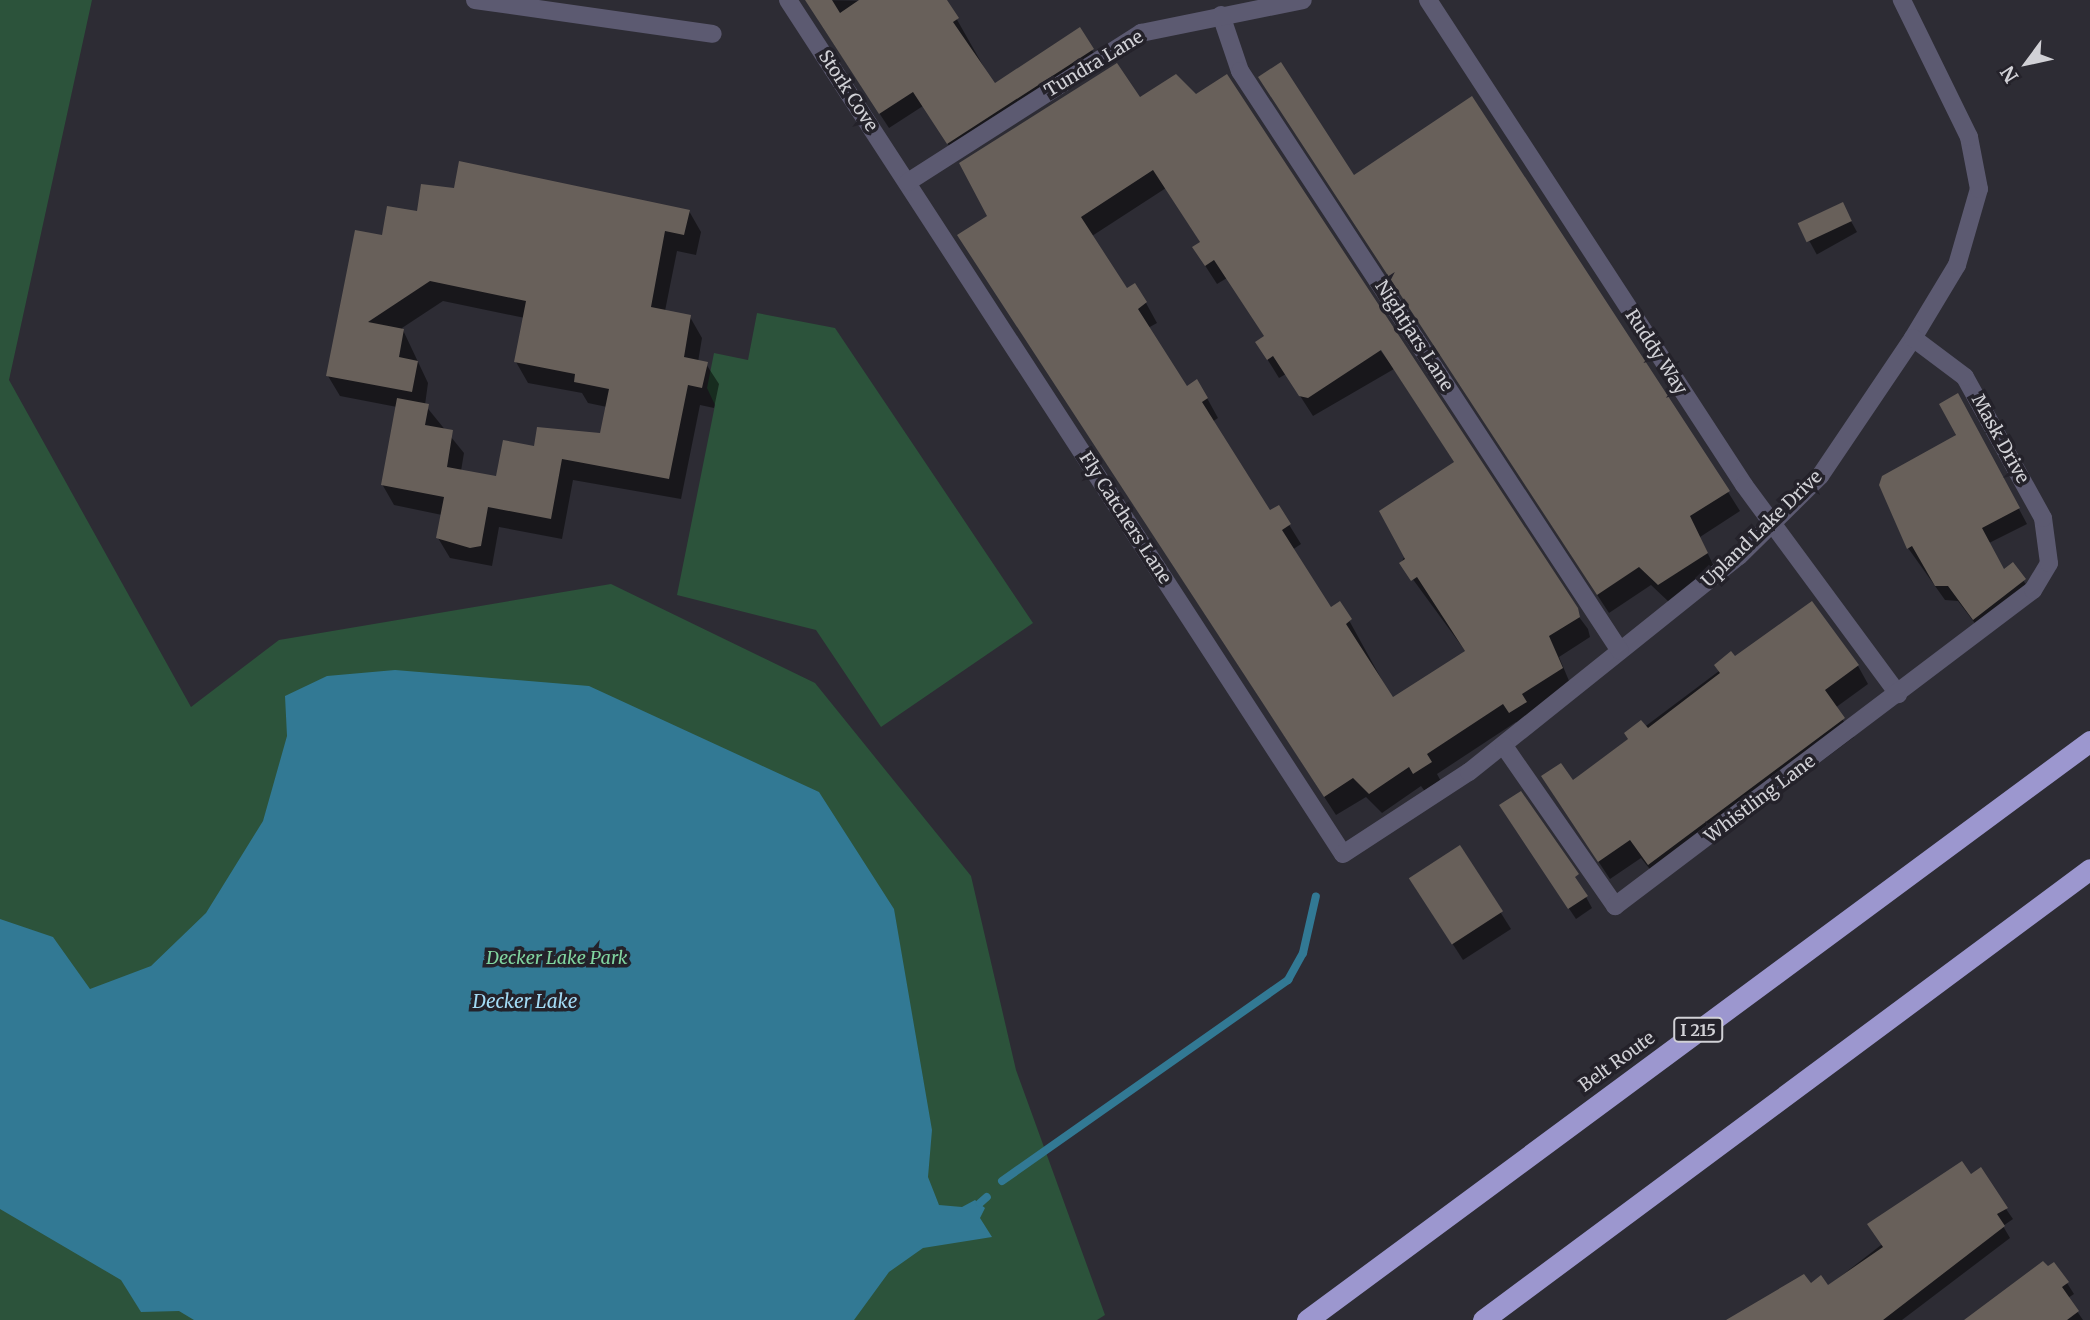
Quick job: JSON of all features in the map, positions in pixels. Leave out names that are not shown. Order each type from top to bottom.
[{"type":"highway","name":"Belt Route","points":[[1307,1320],[2090,741]]},
{"type":"highway","points":[[1483,1320],[2090,869]]},
{"type":"street","points":[[475,0],[713,34]]},
{"type":"street","name":"Stork Cove","points":[[788,0],[908,182]]},
{"type":"street","name":"Tundra Lane","points":[[908,182],[1141,33],[1303,0]]},
{"type":"street","name":"Ruddy Way","points":[[1428,0],[1772,525],[1898,694]]},
{"type":"street","name":"Upland Lake Drive","points":[[1343,854],[1504,746],[1772,525],[1820,476],[1913,338],[1957,265],[1979,190],[1969,137],[1902,0]]},
{"type":"street","name":"Nightjars Lane","points":[[1222,15],[1240,71],[1620,651]]},
{"type":"street","name":"Fly Catchers Lane","points":[[908,182],[1343,854]]},
{"type":"street","name":"Mask Drive","points":[[1913,338],[1972,388],[2043,518],[2049,563]]},
{"type":"street","name":"Whistling Lane","points":[[1504,746],[1615,906],[2023,599],[2049,563]]},
{"type":"green space","name":"Decker Lake","points":[[0,0],[92,0],[9,380],[191,707],[279,640],[611,584],[815,683],[971,876],[1016,1070],[1105,1315],[1097,1320],[0,1320]]},
{"type":"green space","points":[[757,313],[835,328],[1033,623],[881,727],[816,630],[677,595],[715,405],[707,388],[714,353],[748,360]]},
{"type":"water","name":"Decker Lake","points":[[395,670],[589,686],[819,792],[894,909],[932,1130],[928,1177],[939,1205],[962,1207],[975,1200],[985,1208],[980,1218],[992,1237],[923,1248],[889,1272],[854,1320],[194,1320],[179,1311],[141,1312],[121,1280],[0,1209],[0,919],[53,937],[90,989],[151,966],[206,913],[263,821],[287,736],[285,696],[327,676]]},
{"type":"building","points":[[805,0],[832,0],[840,13],[859,0],[947,0],[959,18],[953,22],[995,83],[1080,27],[1094,49],[947,144],[913,92],[879,114]]},
{"type":"building","points":[[1281,62],[1354,175],[1472,96],[1730,491],[1690,516],[1708,553],[1658,585],[1639,567],[1597,595],[1258,77]]},
{"type":"building","points":[[1117,63],[1140,97],[1176,74],[1196,94],[1227,74],[1578,608],[1580,617],[1549,636],[1563,668],[1522,694],[1527,702],[1509,713],[1503,704],[1427,754],[1432,762],[1413,774],[1409,767],[1369,794],[1353,778],[1324,797],[957,235],[987,216],[959,163]],"holes":[[[1153,170],[1200,242],[1192,247],[1205,266],[1214,260],[1264,336],[1255,342],[1267,360],[1273,356],[1299,396],[1308,398],[1381,350],[1454,462],[1379,511],[1405,559],[1399,563],[1411,581],[1417,577],[1465,651],[1393,697],[1346,624],[1352,619],[1340,601],[1331,607],[1282,530],[1291,524],[1279,505],[1270,510],[1202,402],[1208,398],[1197,379],[1187,386],[1138,309],[1147,302],[1135,283],[1127,288],[1081,217]]]},
{"type":"building","points":[[459,161],[690,210],[684,235],[665,231],[651,307],[691,315],[684,357],[708,362],[702,388],[688,385],[669,479],[562,459],[551,519],[488,507],[481,546],[470,548],[436,538],[444,497],[381,485],[397,398],[429,404],[425,425],[453,430],[447,467],[496,476],[503,440],[534,446],[537,427],[600,433],[609,389],[574,382],[575,374],[514,362],[526,301],[430,281],[368,322],[404,329],[399,357],[418,361],[412,392],[326,376],[355,230],[382,235],[387,206],[417,211],[421,184],[454,188]]},
{"type":"building","points":[[1843,202],[1852,221],[1807,242],[1798,223]]},
{"type":"building","points":[[1958,393],[2020,508],[1982,528],[2004,569],[2013,562],[2026,579],[1973,620],[1948,586],[1935,586],[1912,546],[1907,549],[1879,485],[1882,476],[1956,435],[1939,404]]},
{"type":"building","points":[[1812,601],[1859,665],[1825,690],[1845,718],[1648,865],[1630,840],[1598,862],[1541,776],[1561,763],[1573,780],[1628,739],[1624,733],[1641,720],[1648,728],[1720,673],[1714,665],[1731,651],[1735,656]]},
{"type":"building","points":[[1521,791],[1579,874],[1575,877],[1588,896],[1568,909],[1499,805]]},
{"type":"building","points":[[1460,845],[1503,911],[1452,944],[1409,878]]},
{"type":"building","points":[[1962,1161],[1971,1174],[1981,1167],[2008,1208],[1997,1214],[2005,1226],[1883,1320],[1726,1320],[1804,1274],[1811,1283],[1821,1275],[1828,1285],[1883,1247],[1867,1224]]},
{"type":"building","points":[[2043,1261],[2048,1266],[2054,1262],[2069,1282],[2062,1287],[2079,1311],[2067,1320],[1964,1320]]},
{"type":"waterway","points":[[1002,1181],[1288,980],[1303,953],[1316,896]]},
{"type":"waterway","points":[[980,1203],[987,1197]]},
{"type":"park label","name":"Decker Lake Park","points":[[557,958]]}]
